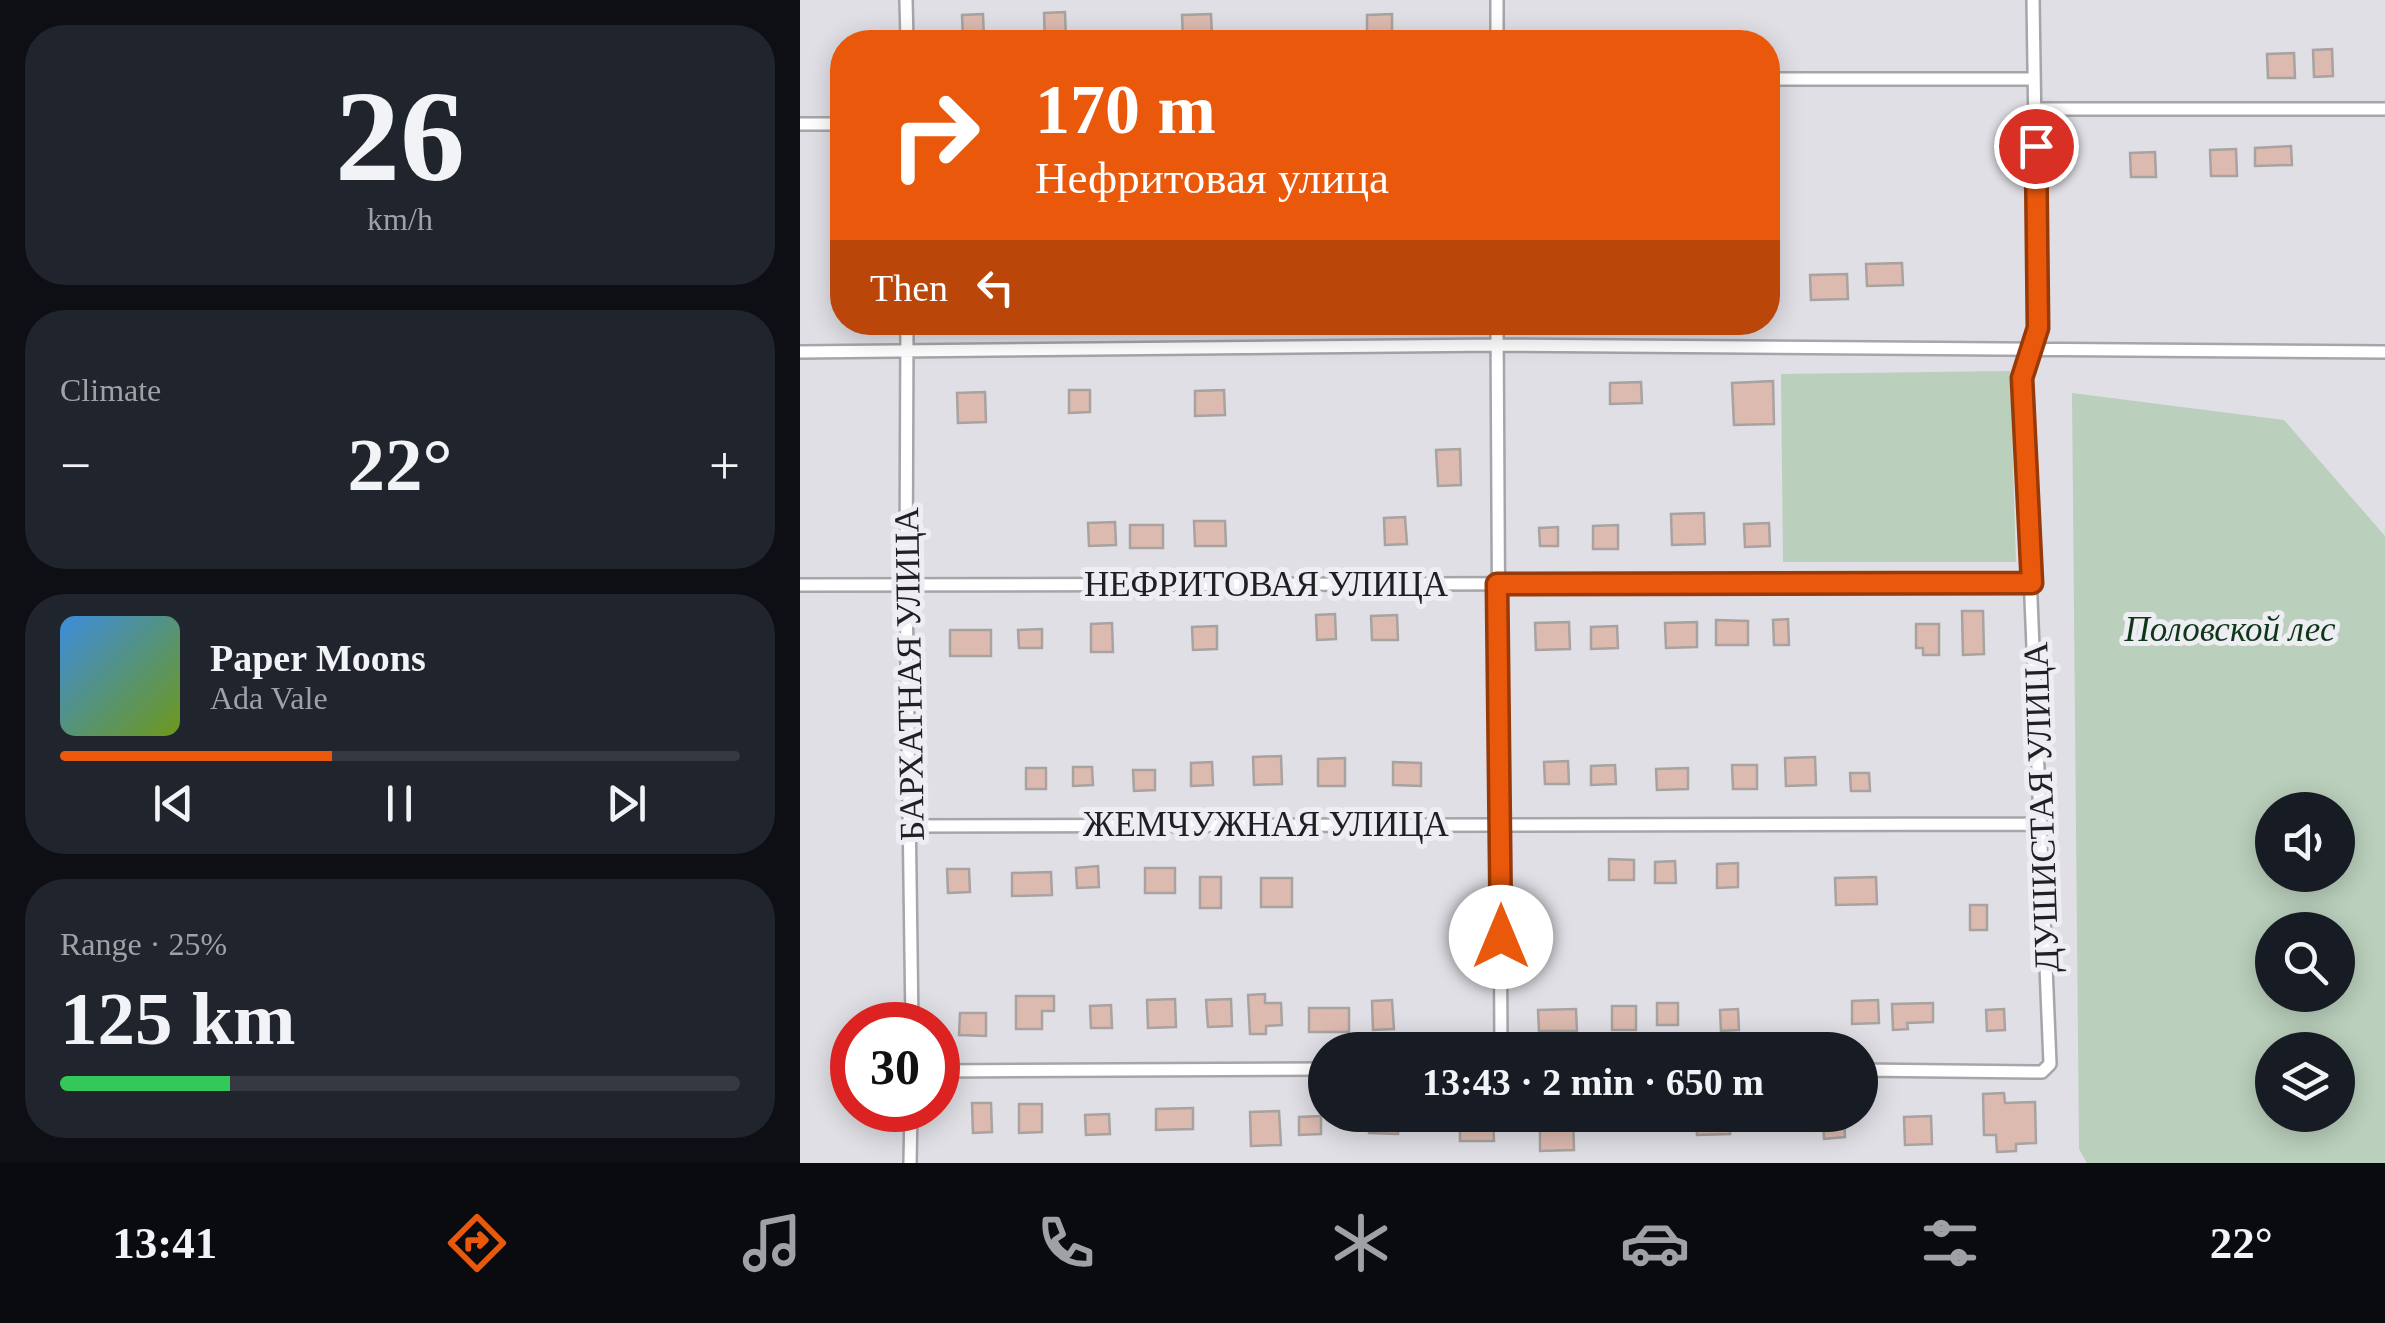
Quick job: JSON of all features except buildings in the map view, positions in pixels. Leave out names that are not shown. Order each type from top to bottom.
[{"type":"street","points":[[906,0],[907,30]]},
{"type":"street","points":[[1497,0],[1498,30]]},
{"type":"street","name":"ДУШИСТАЯ УЛИЦА","points":[[1878,1070],[2042,1072],[2050,1064],[2022,378],[2038,328],[2033,0]]},
{"type":"street","points":[[1780,79],[2034,79]]},
{"type":"street","points":[[2035,109],[2385,109]]},
{"type":"street","points":[[800,124],[830,124]]},
{"type":"street","name":"БАРХАТНАЯ УЛИЦА","points":[[906,335],[912,1002]]},
{"type":"street","points":[[1497,335],[1501,1032]]},
{"type":"street","points":[[800,352],[1497,346],[2385,352]]},
{"type":"street","name":"НЕФРИТОВАЯ УЛИЦА","points":[[800,585],[2032,583]]},
{"type":"street","name":"ЖЕМЧУЖНАЯ УЛИЦА","points":[[910,826],[2042,824]]},
{"type":"street","points":[[960,1070],[1308,1069]]},
{"type":"street","points":[[910,1163],[911,1132]]},
{"type":"green space","points":[[2010,371],[2016,562],[1783,562],[1781,374]]},
{"type":"green space","name":"Половской лес","points":[[2072,393],[2284,420],[2385,536],[2385,1163],[2087,1163],[2079,1149]]},
{"type":"route","points":[[1501,937],[1497,584],[2032,583],[2022,378],[2038,328],[2036,146]]}]
